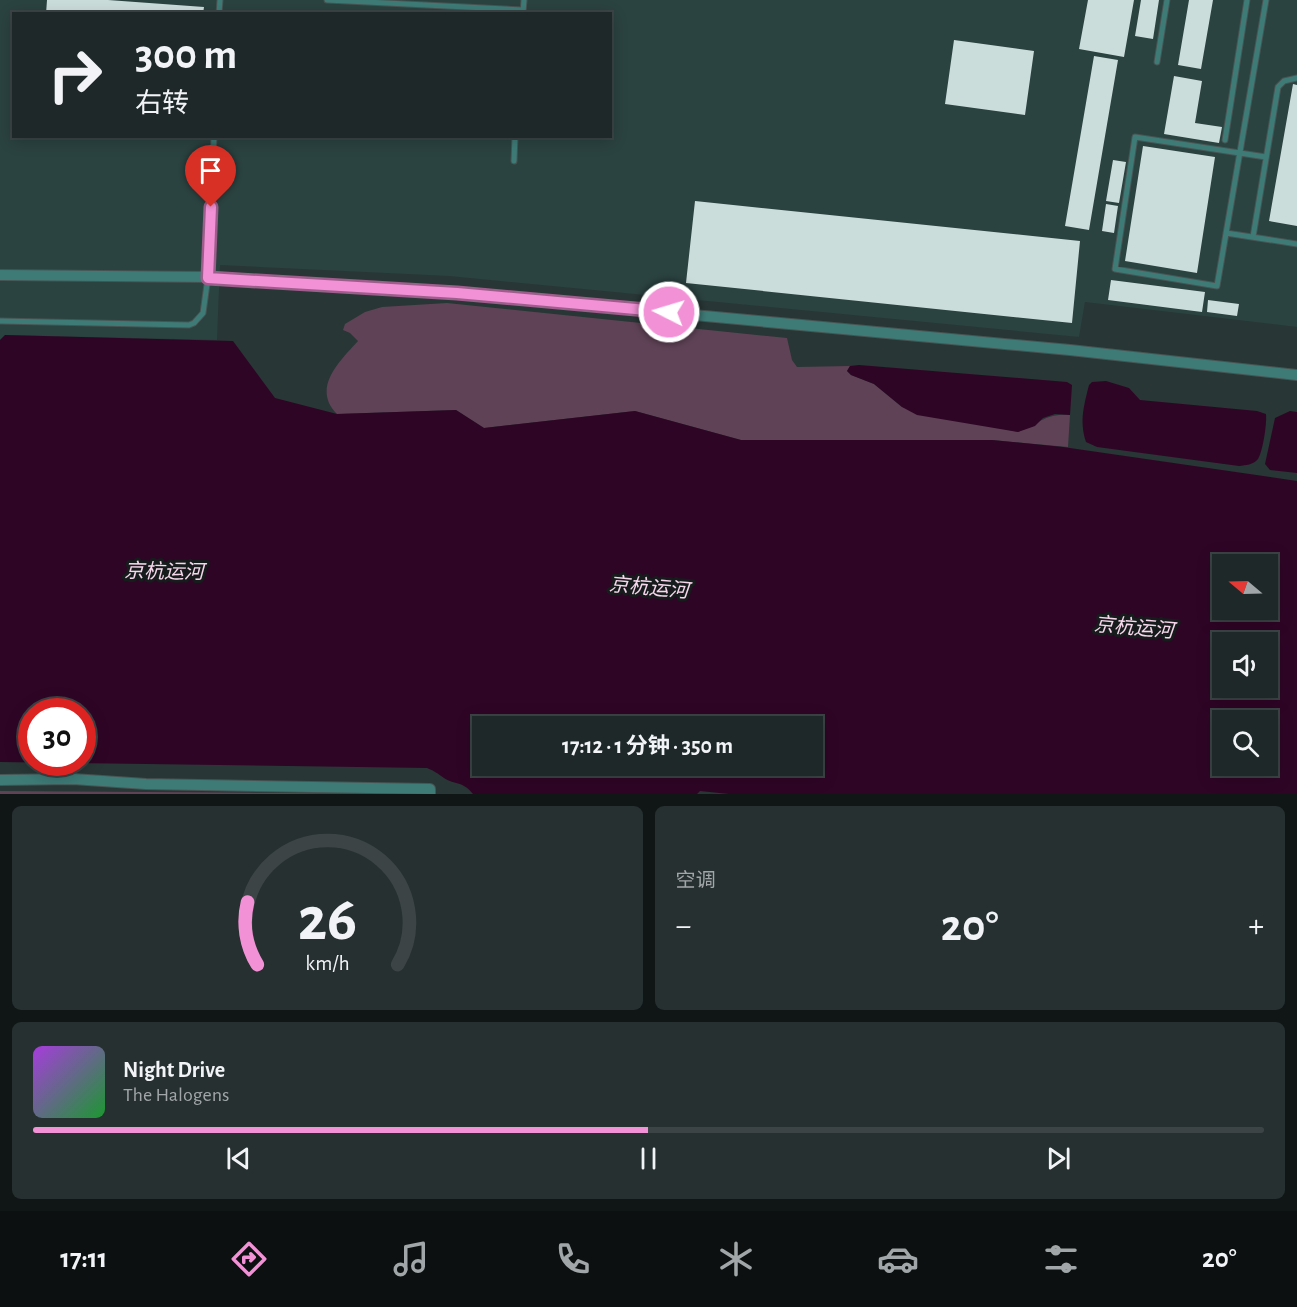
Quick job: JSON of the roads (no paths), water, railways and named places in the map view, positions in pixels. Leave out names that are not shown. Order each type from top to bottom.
[{"type":"street","points":[[0,275],[208,278],[469,294],[1070,350],[1297,375]]},
{"type":"street","points":[[0,780],[73,779],[146,784],[430,792]]},
{"type":"lane","points":[[327,0],[523,12],[524,0]]},
{"type":"lane","points":[[1157,62],[1167,0]]},
{"type":"lane","points":[[1225,140],[1247,0]]},
{"type":"lane","points":[[1266,0],[1240,153],[1217,286],[1115,269],[1135,137],[1240,153],[1266,157]]},
{"type":"lane","points":[[1253,237],[1278,87],[1284,81],[1297,78]]},
{"type":"lane","points":[[0,321],[189,325],[199,318],[203,313],[208,278],[214,138]]},
{"type":"lane","points":[[514,161],[515,138]]},
{"type":"lane","points":[[1226,233],[1297,244]]},
{"type":"water","name":"京杭运河","points":[[5,335],[233,341],[275,398],[337,414],[456,410],[484,428],[635,411],[741,440],[992,440],[1063,447],[1297,481],[1297,794],[729,794],[700,791],[697,794],[473,794],[466,787],[427,768],[96,763],[96,698],[18,698],[18,762],[0,762],[0,340]]},
{"type":"water","points":[[850,366],[1067,382],[1072,385],[1070,415],[1055,414],[1043,418],[1035,426],[1018,432],[917,415],[902,407],[874,384],[851,375],[847,371]]},
{"type":"water","points":[[1106,381],[1129,388],[1140,400],[1257,411],[1266,414],[1262,450],[1258,459],[1252,464],[1239,466],[1097,447],[1086,442],[1083,420],[1089,385],[1092,382]]},
{"type":"water","points":[[1290,411],[1297,412],[1297,473],[1270,470],[1265,464],[1275,418]]}]
